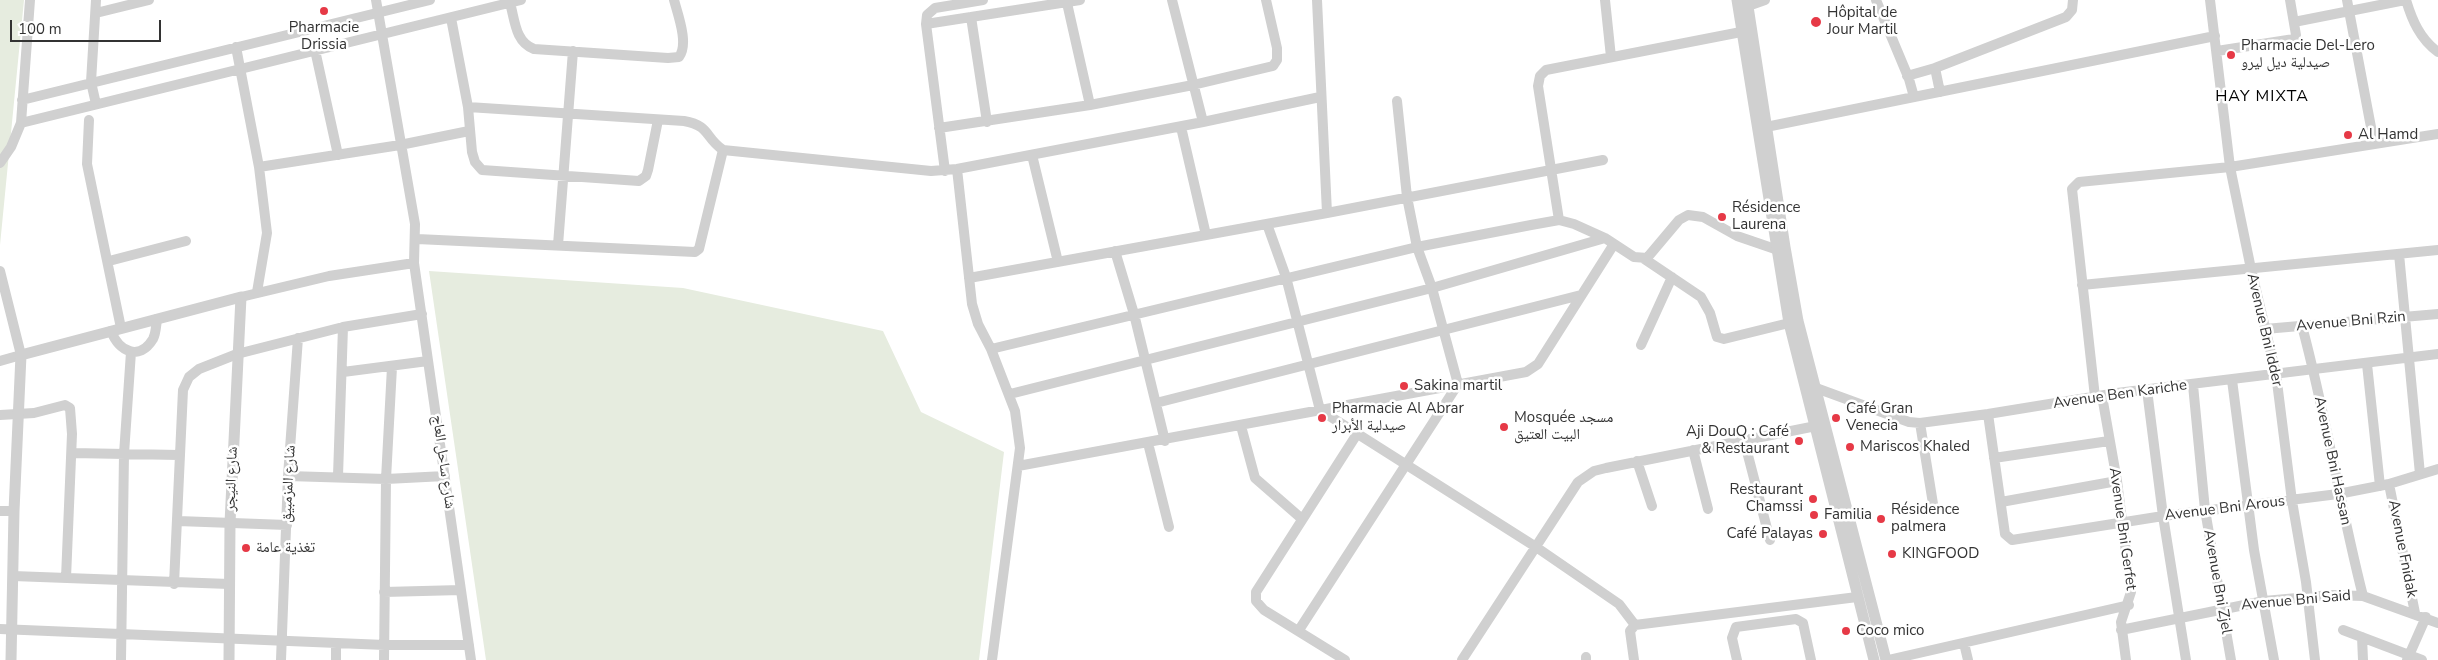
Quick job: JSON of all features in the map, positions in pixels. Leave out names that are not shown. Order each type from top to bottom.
[{"type":"street","points":[[0,163],[11,147],[21,123],[30,0]]},
{"type":"street","points":[[96,0],[91,82],[96,104]]},
{"type":"street","points":[[96,13],[149,0]]},
{"type":"street","name":"شارع ساحل العاج","points":[[376,0],[417,239],[414,263],[471,660]]},
{"type":"street","points":[[22,100],[430,0]]},
{"type":"street","points":[[21,123],[515,1],[520,38],[524,45],[534,49],[668,58],[679,57],[682,51],[682,32],[674,0]]},
{"type":"street","points":[[945,171],[926,24],[927,15],[935,8],[983,0]]},
{"type":"street","points":[[926,24],[1080,0]]},
{"type":"street","points":[[1172,0],[1203,122]]},
{"type":"street","points":[[940,128],[1090,105],[1193,86],[1264,69],[1276,63],[1277,48],[1266,0]]},
{"type":"street","points":[[1317,0],[1320,97],[1327,213]]},
{"type":"street","points":[[1605,0],[1611,57]]},
{"type":"street","points":[[1736,0],[1775,249],[1789,323],[1811,389],[1887,660],[2129,606]]},
{"type":"street","points":[[1765,0],[1747,3],[1798,321],[1816,426],[1874,660]]},
{"type":"street","points":[[1876,0],[1914,97]]},
{"type":"street","points":[[1907,76],[1934,68],[2066,17],[2072,10],[2073,0]]},
{"type":"street","name":"Avenue Bni Idder","points":[[2210,0],[2230,167],[2250,269],[2276,374],[2292,501],[2316,660]]},
{"type":"street","points":[[2217,51],[2294,39],[2296,36],[2290,0]]},
{"type":"street","points":[[2347,0],[2374,143]]},
{"type":"street","points":[[2294,22],[2406,0],[2412,21],[2431,47],[2438,52]]},
{"type":"street","points":[[1067,3],[1090,105]]},
{"type":"street","points":[[971,17],[986,122]]},
{"type":"street","points":[[451,18],[468,107],[469,131],[475,162],[482,170],[633,182],[643,179],[648,170],[658,120]]},
{"type":"street","points":[[1559,220],[1538,86],[1540,76],[1546,70],[1741,32]]},
{"type":"street","points":[[1766,127],[2215,36]]},
{"type":"street","points":[[236,47],[259,167],[267,233],[257,292]]},
{"type":"street","points":[[315,50],[338,154]]},
{"type":"street","points":[[558,245],[573,51]]},
{"type":"street","points":[[1934,68],[1940,92]]},
{"type":"street","points":[[468,107],[684,121],[700,125],[706,130],[714,144],[723,150],[861,165],[945,171],[1203,122],[1320,97]]},
{"type":"street","points":[[1299,630],[1458,384],[1432,288],[1417,247],[1406,197],[1396,101]]},
{"type":"street","points":[[89,120],[87,164],[109,260],[118,346],[131,352],[139,350],[151,341],[157,319]]},
{"type":"street","points":[[1181,126],[1206,235]]},
{"type":"street","points":[[259,167],[400,145],[469,131]]},
{"type":"street","points":[[2230,167],[2438,134]]},
{"type":"street","points":[[417,239],[692,253],[698,251],[723,150]]},
{"type":"street","points":[[1032,155],[1058,262]]},
{"type":"street","points":[[969,278],[1327,213],[1603,160]]},
{"type":"street","name":"Avenue Bni Gerfet","points":[[2126,660],[2121,622],[2129,606],[2131,592],[2123,522],[2109,441],[2098,397],[2082,284],[2072,189],[2079,182],[2230,167]]},
{"type":"street","points":[[957,169],[974,316],[991,349],[1010,394],[1018,428],[1018,466],[992,660]]},
{"type":"street","points":[[1643,258],[1652,255],[1679,220],[1688,215],[1703,217],[1737,236],[1775,249]]},
{"type":"street","points":[[991,349],[1417,247],[1559,220],[1574,224],[1604,238],[1634,256],[1643,258],[1701,297],[1710,313],[1717,337],[1724,339],[1789,323]]},
{"type":"street","points":[[1267,224],[1286,278],[1320,410],[1536,548],[1619,604],[1635,625]]},
{"type":"street","points":[[1010,394],[1432,288],[1604,238]]},
{"type":"street","points":[[109,260],[186,241]]},
{"type":"street","points":[[1018,466],[1165,441],[1458,384],[1517,375],[1532,369],[1538,364],[1614,244]]},
{"type":"street","points":[[2082,284],[2438,250]]},
{"type":"street","points":[[1115,251],[1134,314],[1165,441]]},
{"type":"street","points":[[2399,254],[2420,474]]},
{"type":"street","points":[[0,360],[257,292],[329,276],[414,263]]},
{"type":"street","points":[[0,271],[21,355],[14,511],[11,660]]},
{"type":"street","points":[[1641,344],[1672,277]]},
{"type":"street","points":[[1156,403],[1581,295]]},
{"type":"street","name":"شارع النيجر","points":[[229,660],[230,523],[241,297]]},
{"type":"street","points":[[174,584],[184,383],[199,369],[237,354],[343,327],[422,314]]},
{"type":"street","name":"Avenue Bni Rzin","points":[[2264,329],[2438,314]]},
{"type":"street","name":"Avenue Bni Hassan","points":[[2302,326],[2314,369],[2338,494],[2362,596]]},
{"type":"street","points":[[338,476],[343,372],[343,327]]},
{"type":"street","name":"شارع المزمبيق","points":[[281,660],[288,476],[298,338]]},
{"type":"street","points":[[121,660],[124,454],[131,352]]},
{"type":"street","name":"Avenue Ben Kariche","points":[[1811,389],[1910,422],[1920,422],[1988,414],[2147,390],[2438,354]]},
{"type":"street","points":[[343,372],[428,362]]},
{"type":"street","name":"Avenue Fnidak","points":[[2367,364],[2385,485],[2415,613]]},
{"type":"street","points":[[384,660],[386,479],[392,367]]},
{"type":"street","points":[[2232,380],[2248,505],[2274,660]]},
{"type":"street","name":"Avenue Bni Zjel","points":[[2193,385],[2206,510],[2230,660]]},
{"type":"street","points":[[2147,390],[2163,516],[2186,660]]},
{"type":"street","points":[[0,415],[34,414],[60,405],[68,406],[72,417],[72,453],[66,578]]},
{"type":"street","points":[[1988,414],[2000,502],[2117,481]]},
{"type":"street","points":[[1920,422],[1934,510]]},
{"type":"street","points":[[1240,426],[1255,478],[1302,519]]},
{"type":"street","points":[[1462,660],[1578,482],[1586,475],[1637,461],[1816,426]]},
{"type":"street","points":[[1345,660],[1264,610],[1256,602],[1256,592],[1357,434]]},
{"type":"street","points":[[1744,440],[1770,540]]},
{"type":"street","points":[[1994,458],[2109,441]]},
{"type":"street","points":[[1148,443],[1168,527]]},
{"type":"street","points":[[1693,450],[1708,509]]},
{"type":"street","points":[[72,453],[179,455]]},
{"type":"street","points":[[1637,461],[1652,506]]},
{"type":"street","name":"Avenue Bni Arous","points":[[2000,502],[2005,534],[2010,539],[2206,510],[2338,494],[2385,485],[2438,469]]},
{"type":"street","points":[[288,476],[338,476],[386,479],[445,476]]},
{"type":"street","points":[[0,511],[14,511]]},
{"type":"street","points":[[178,521],[287,525]]},
{"type":"street","points":[[13,576],[174,584],[229,584]]},
{"type":"street","points":[[384,592],[461,590]]},
{"type":"street","name":"Avenue Bni Said","points":[[2121,630],[2264,601],[2308,597],[2362,596],[2415,613],[2438,623]]},
{"type":"street","points":[[1634,660],[1630,631],[1635,625],[1857,597]]},
{"type":"street","name":"Avenue Fnidak","points":[[2407,657],[2426,617]]},
{"type":"street","points":[[1737,660],[1732,638],[1736,627],[1796,619],[1803,623],[1811,660]]},
{"type":"street","points":[[0,629],[385,644],[469,645]]},
{"type":"street","points":[[2343,630],[2407,657],[2422,660]]},
{"type":"street","points":[[2362,637],[2363,660]]},
{"type":"street","points":[[336,642],[336,660]]},
{"type":"street","points":[[1964,643],[1968,660]]},
{"type":"shaded area","points":[[0,0],[24,0],[0,245]]},
{"type":"shaded area","points":[[429,271],[683,288],[883,331],[921,412],[1004,452],[979,660],[486,660]]},
{"type":"place","name":"Pharmacie Drissia","points":[[324,11]]},
{"type":"place","name":"Hôpital de Jour Martil","points":[[1816,22]]},
{"type":"place","name":"Pharmacie Del-Lero صيدلية ديل ليرو","points":[[2231,55]]},
{"type":"place","name":"Al Hamd","points":[[2348,135]]},
{"type":"place","name":"Résidence Laurena","points":[[1722,217]]},
{"type":"place","name":"Sakina martil","points":[[1404,386]]},
{"type":"place","name":"Pharmacie Al Abrar صيدلية الأبرار","points":[[1322,418]]},
{"type":"place","name":"Café Gran Venecia","points":[[1836,418]]},
{"type":"place","name":"Mosquée مسجد البيت العتيق","points":[[1504,427]]},
{"type":"place","name":"Aji DouQ : Café & Restaurant","points":[[1799,441]]},
{"type":"place","name":"Mariscos Khaled","points":[[1850,447]]},
{"type":"place","name":"Restaurant Chamssi","points":[[1813,499]]},
{"type":"place","name":"Familia","points":[[1814,515]]},
{"type":"place","name":"Résidence palmera","points":[[1881,519]]},
{"type":"place","name":"Café Palayas","points":[[1823,534]]},
{"type":"place","name":"تغذية عامة","points":[[246,548]]},
{"type":"place","name":"KINGFOOD","points":[[1892,554]]},
{"type":"place","name":"Coco mico","points":[[1846,631]]},
{"type":"district","name":"HAY MIXTA","points":[[2262,97]]}]
